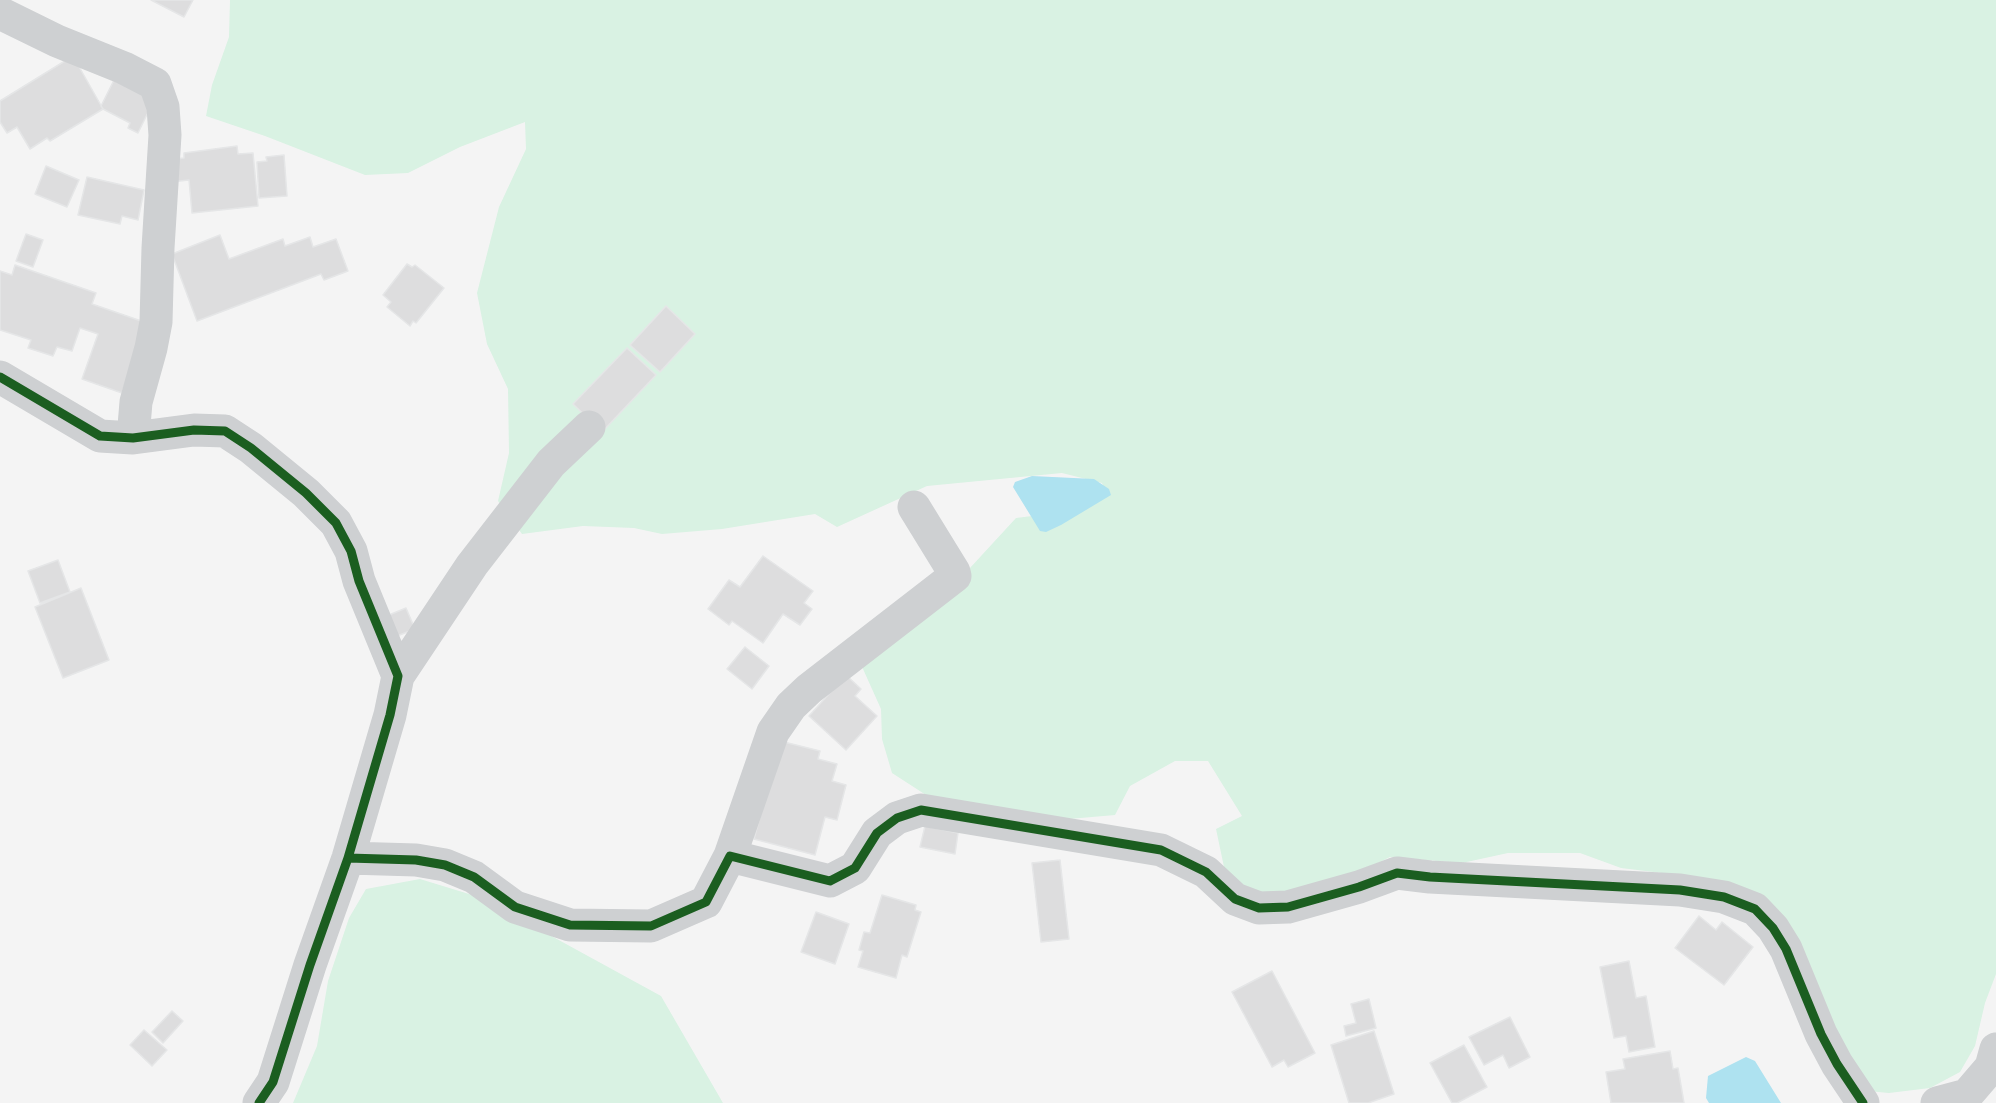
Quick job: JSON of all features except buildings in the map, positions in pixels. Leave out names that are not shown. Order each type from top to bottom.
[{"type":"street","points":[[0,13],[155,84],[163,107],[165,135],[156,322],[136,402],[133,438]]},
{"type":"street","points":[[0,377],[100,436],[133,438],[194,430],[225,431],[251,448],[306,493],[336,523],[351,551],[359,581],[398,676]]},
{"type":"street","points":[[259,1103],[273,1082],[310,965],[348,858],[390,715],[398,676],[472,565],[551,463],[589,427]]},
{"type":"street","points":[[348,858],[416,860],[445,865],[474,877],[515,907],[570,926],[651,926],[706,902],[730,856],[773,732],[791,706],[840,664],[954,576],[954,572],[914,507]]},
{"type":"street","points":[[730,856],[830,881],[855,868],[877,833],[897,818],[921,810],[1161,850],[1206,872],[1235,899],[1258,908],[1287,907],[1359,887],[1397,873],[1430,878],[1680,890],[1724,897],[1755,909],[1773,928],[1786,949],[1821,1034],[1837,1064],[1863,1103]]},
{"type":"street","points":[[1937,1103],[1967,1095],[1991,1067],[1996,1049]]},
{"type":"green space","points":[[230,0],[1996,0],[1996,974],[1985,1003],[1975,1046],[1960,1072],[1930,1088],[1889,1093],[1868,1091],[1839,1045],[1801,953],[1678,875],[1621,868],[1580,853],[1508,853],[1462,863],[1390,857],[1341,882],[1301,894],[1246,892],[1224,867],[1216,829],[1242,816],[1208,761],[1175,761],[1130,786],[1115,815],[1069,819],[926,795],[892,773],[882,739],[881,709],[863,669],[857,647],[958,581],[1016,518],[1040,515],[1059,526],[1071,510],[1107,496],[1102,483],[1062,473],[927,486],[837,527],[815,514],[722,529],[662,534],[634,528],[583,526],[522,534],[498,501],[509,453],[508,389],[487,344],[477,293],[499,207],[526,149],[525,122],[460,147],[408,173],[365,175],[206,116],[212,85],[229,37]]},
{"type":"green space","points":[[420,879],[482,898],[661,996],[723,1103],[293,1103],[317,1046],[328,981],[349,918],[366,889]]},
{"type":"water","points":[[1032,476],[1094,479],[1109,489],[1111,495],[1061,525],[1046,532],[1040,531],[1013,487],[1015,482]]},
{"type":"water","points":[[1746,1057],[1755,1061],[1781,1103],[1709,1103],[1706,1098],[1708,1076]]},
{"type":"cycle path","points":[[0,377],[100,436],[133,438],[194,430],[225,431],[251,448],[306,493],[336,523],[351,551],[359,581],[398,676],[390,715],[348,858],[310,965],[273,1082],[259,1103]]},
{"type":"cycle path","points":[[348,858],[416,860],[445,865],[474,877],[515,907],[570,925],[651,926],[706,902],[730,856],[830,881],[855,868],[877,833],[897,818],[921,810],[1161,850],[1206,872],[1235,899],[1259,908],[1288,907],[1359,887],[1397,873],[1430,877],[1680,890],[1724,897],[1755,909],[1773,928],[1786,949],[1821,1034],[1837,1064],[1863,1103]]}]
